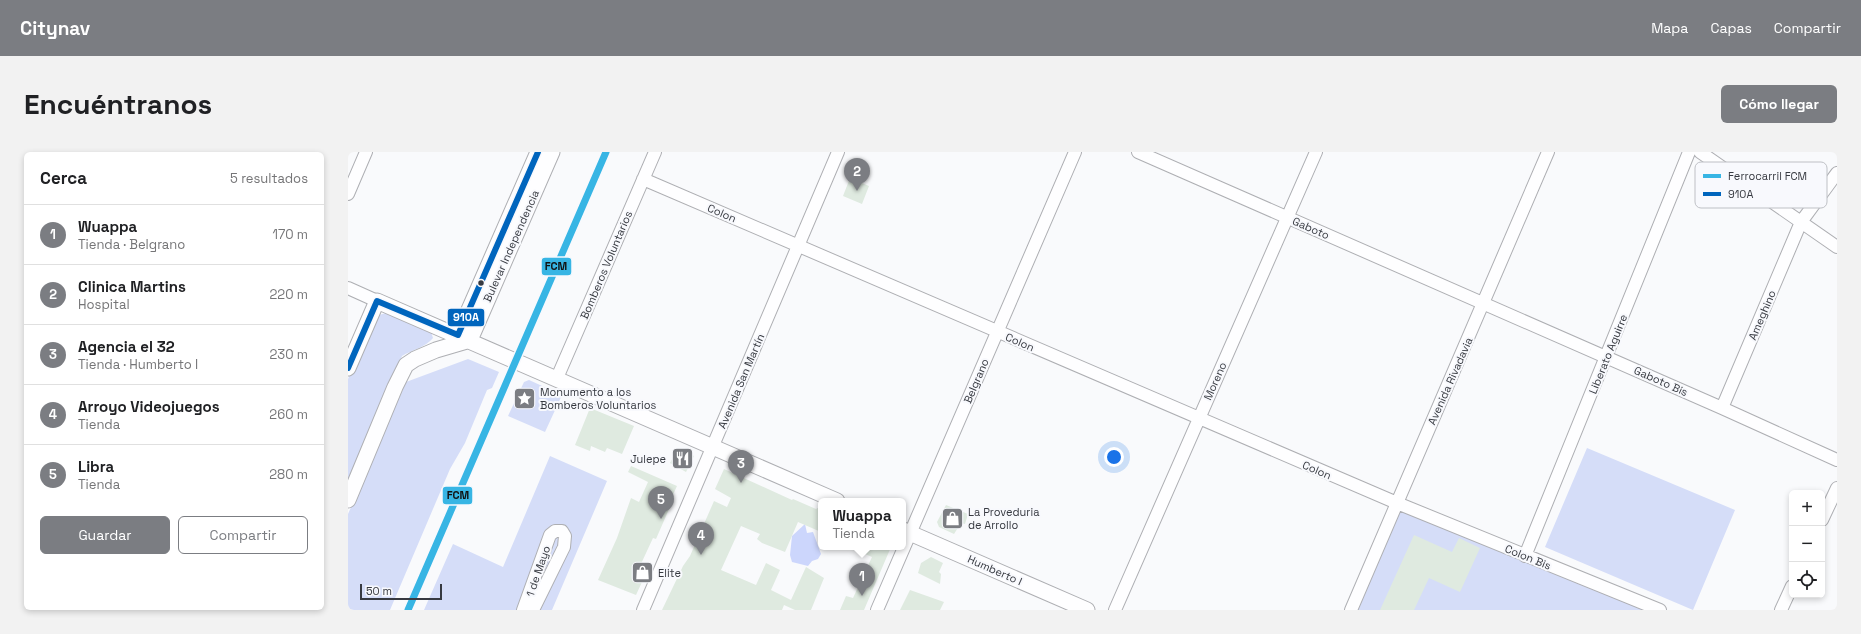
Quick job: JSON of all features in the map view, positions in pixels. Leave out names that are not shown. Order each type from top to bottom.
[{"type":"main road","name":"Bulevar Independencia","points":[[464,338],[538,152]]},
{"type":"main road","name":"Bulevar Independencia","points":[[464,338],[552,152]]},
{"type":"main road","points":[[348,368],[377,301],[830,498]]},
{"type":"main road","points":[[436,350],[443,336],[443,329]]},
{"type":"main road","points":[[348,500],[406,365],[415,359],[464,338]]},
{"type":"main road","name":"Humberto I","points":[[907,531],[1088,610]]},
{"type":"street","points":[[348,194],[366,152]]},
{"type":"street","name":"Bomberos Voluntarios","points":[[557,378],[655,152]]},
{"type":"street","name":"Avenida San Martín","points":[[643,610],[838,152]]},
{"type":"street","name":"Belgrano","points":[[907,531],[997,332],[1075,152]]},
{"type":"street","name":"Gaboto","points":[[1138,152],[1484,304]]},
{"type":"street","name":"Moreno","points":[[1115,610],[1316,152]]},
{"type":"street","name":"Avenida Rivadavia","points":[[1351,610],[1484,304],[1548,152]]},
{"type":"street","name":"Liberato Aguirre","points":[[1525,556],[1689,152]]},
{"type":"street","points":[[1700,152],[1714,162]]},
{"type":"street","name":"Ameghino","points":[[1827,187],[1837,173]]},
{"type":"street","name":"Colon","points":[[643,179],[1198,419],[1397,503]]},
{"type":"street","points":[[1781,208],[1837,247]]},
{"type":"street","name":"Ameghino","points":[[1722,408],[1801,222],[1811,208]]},
{"type":"street","points":[[348,288],[377,301]]},
{"type":"street","name":"Gaboto Bis","points":[[1484,304],[1607,357],[1837,460]]},
{"type":"street","points":[[1825,514],[1837,488]]},
{"type":"street","name":"Colon Bis","points":[[1397,503],[1660,610]]},
{"type":"street","name":"1 de Mayo","points":[[523,610],[550,535],[556,531],[562,531],[565,536],[564,547],[534,610]]},
{"type":"street","name":"Belgrano","points":[[877,610],[900,550]]},
{"type":"street","points":[[1781,610],[1789,593]]},
{"type":"shaded area","points":[[386,313],[431,332],[433,338],[423,346],[402,356],[348,486],[348,379],[373,322],[379,315]]},
{"type":"shaded area","points":[[468,359],[499,372],[492,388],[487,390],[465,443],[450,469],[390,610],[348,610],[348,514],[406,382]]},
{"type":"shaded area","points":[[529,380],[562,395],[545,432],[508,416],[524,382]]},
{"type":"shaded area","points":[[1587,448],[1735,510],[1693,610],[1545,547]]},
{"type":"shaded area","points":[[550,456],[607,481],[552,610],[424,610],[453,544],[503,567]]},
{"type":"shaded area","points":[[1397,503],[1660,610],[1351,610]]},
{"type":"shaded area","points":[[805,524],[807,533],[813,532],[818,550],[820,550],[821,554],[818,559],[812,561],[808,566],[792,562],[790,555],[792,536]]},
{"type":"building","points":[[850,178],[869,186],[862,204],[843,196]]},
{"type":"building","points":[[590,408],[634,426],[622,454],[607,448],[605,452],[591,446],[590,451],[575,445]]},
{"type":"building","name":"Julepe","points":[[678,448],[694,456],[686,472],[670,463]]},
{"type":"building","points":[[631,466],[677,486],[671,499],[673,500],[656,539],[653,538],[640,566],[648,569],[636,595],[598,580],[617,538],[631,498],[639,502],[648,482],[628,472]]},
{"type":"building","points":[[724,469],[792,500],[793,499],[816,509],[818,508],[818,531],[798,522],[785,552],[762,543],[757,539],[760,534],[741,526],[721,570],[756,585],[766,563],[780,570],[771,590],[791,600],[806,567],[824,578],[811,610],[795,610],[784,605],[782,610],[662,610],[683,566],[690,556],[714,501],[727,507],[731,498],[715,489]]},
{"type":"building","name":"La Proveduria de Arrollo","points":[[946,505],[968,514],[965,524],[961,523],[954,534],[939,527],[937,522]]},
{"type":"building","points":[[1414,535],[1452,552],[1459,538],[1480,548],[1460,592],[1429,578],[1414,610],[1380,610]]},
{"type":"building","points":[[856,550],[890,550],[864,610],[840,610],[846,596],[853,598],[872,557]]},
{"type":"building","points":[[931,557],[943,563],[939,572],[941,574],[940,584],[918,573],[921,563]]},
{"type":"building","points":[[910,590],[944,602],[940,610],[900,610]]},
{"type":"rail line","name":"FCM","points":[[408,610],[606,152]]},
{"type":"transit line","name":"910A","points":[[348,368],[377,301],[458,335],[538,152]]},
{"type":"place","name":"Clinica Martins","points":[[857,191]]},
{"type":"place","name":"Monumento a los Bomberos Voluntarios","points":[[525,398]]},
{"type":"place","name":"Julepe","points":[[682,459]]},
{"type":"place","name":"Agencia el 32","points":[[741,483]]},
{"type":"place","name":"La Proveduria de Arrollo","points":[[953,518]]},
{"type":"place","name":"Libra","points":[[661,519]]},
{"type":"place","name":"Arroyo Videojuegos","points":[[701,555]]},
{"type":"place","name":"Elite","points":[[642,573]]},
{"type":"place","name":"Wuappa","points":[[862,596]]}]
